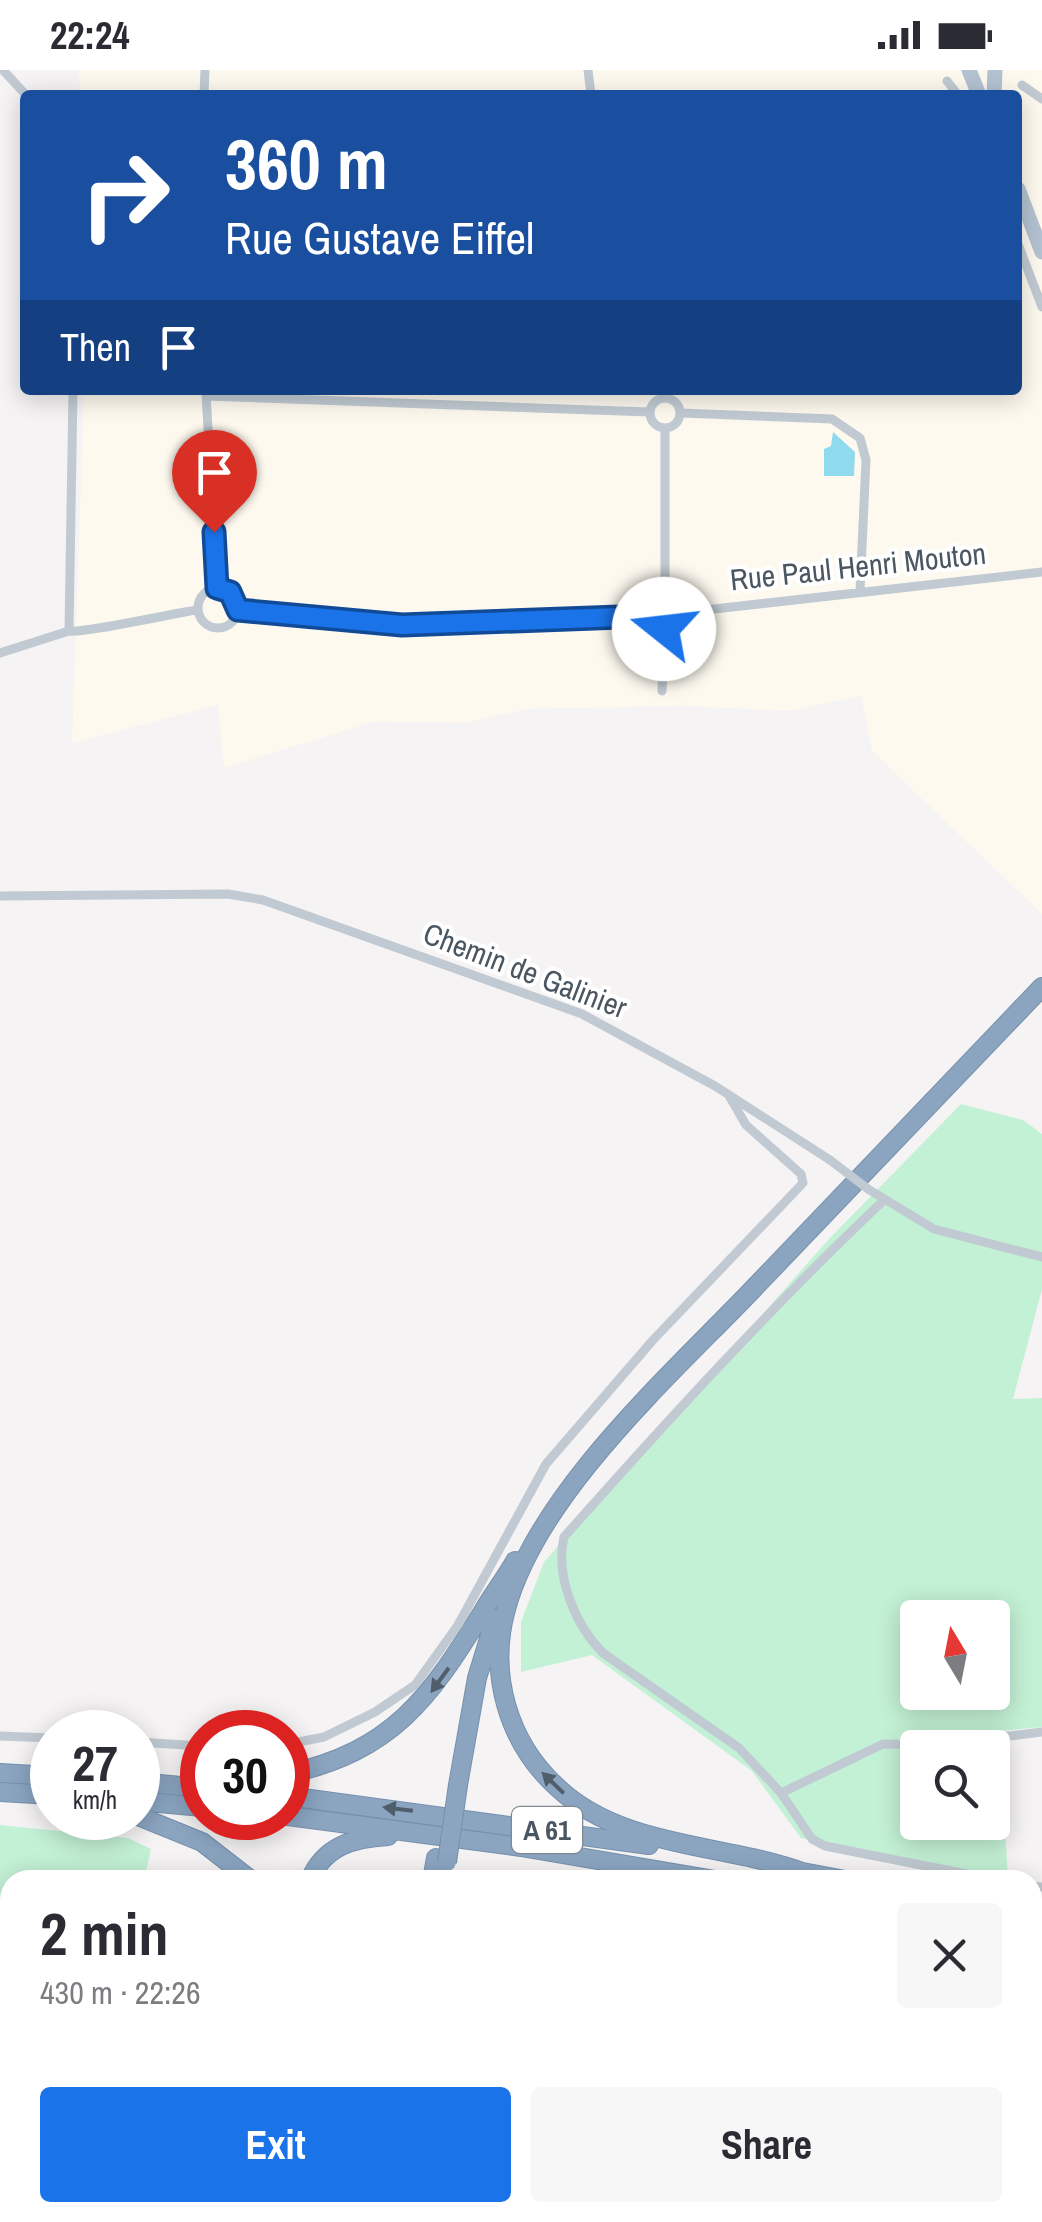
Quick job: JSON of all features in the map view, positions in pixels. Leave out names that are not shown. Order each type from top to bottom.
[{"type":"highway","points":[[443,1867],[454,1784],[487,1643],[507,1588],[562,1484],[599,1438],[1042,971]]},
{"type":"highway","points":[[310,1766],[358,1749],[412,1712],[446,1674],[566,1495],[606,1444],[1042,987]]},
{"type":"highway","points":[[518,1565],[506,1609],[500,1672],[512,1724],[542,1774],[580,1806],[634,1832],[760,1856],[797,1870]]},
{"type":"highway","points":[[0,1769],[30,1771]]},
{"type":"highway","points":[[0,1792],[30,1793]]},
{"type":"highway","points":[[23,1793],[30,1795]]},
{"type":"highway","name":"A 61","points":[[310,1799],[516,1825],[787,1870]]},
{"type":"highway","name":"A 61","points":[[310,1819],[653,1870]]},
{"type":"highway","points":[[160,1825],[202,1842],[237,1870]]},
{"type":"highway","points":[[316,1870],[324,1857],[347,1842],[438,1835]]},
{"type":"main road","points":[[1022,200],[1042,252]]},
{"type":"street","points":[[3,70],[21,90]]},
{"type":"street","points":[[947,81],[954,90]]},
{"type":"street","points":[[1022,86],[1042,99]]},
{"type":"street","points":[[1022,254],[1042,307]]},
{"type":"street","points":[[69,631],[72,395]]},
{"type":"street","points":[[206,395],[217,588]]},
{"type":"street","points":[[253,395],[649,412]]},
{"type":"street","points":[[649,412],[655,401],[665,395]]},
{"type":"street","points":[[649,412],[654,424],[665,428],[676,424],[680,413],[668,395]]},
{"type":"street","points":[[680,413],[832,419],[860,438],[866,460],[860,591]]},
{"type":"street","points":[[665,428],[665,598]]},
{"type":"street","name":"Rue Paul Henri Mouton","points":[[679,613],[1042,572]]},
{"type":"street","points":[[217,588],[230,592],[238,610],[232,624],[218,629],[204,624],[197,610],[205,592],[217,588]]},
{"type":"street","points":[[648,616],[654,601],[665,598],[675,603],[679,613],[675,624],[664,629]]},
{"type":"street","points":[[0,653],[69,631],[82,633],[123,621],[197,610]]},
{"type":"street","points":[[238,610],[420,625],[648,616],[664,629]]},
{"type":"street","points":[[662,691],[664,629]]},
{"type":"street","name":"Chemin de Galinier","points":[[0,896],[228,894],[263,900],[582,1014],[728,1094],[830,1160],[882,1201],[934,1229],[1042,1257]]},
{"type":"street","points":[[310,1740],[375,1712],[415,1685],[458,1625],[546,1464],[652,1340],[803,1183],[801,1174],[746,1125],[728,1094]]},
{"type":"street","points":[[882,1201],[763,1315],[698,1386],[564,1536],[560,1556],[584,1634],[603,1653],[739,1748],[781,1793],[812,1839],[824,1846],[946,1870]]},
{"type":"street","points":[[781,1793],[883,1744],[936,1745],[1042,1732]]},
{"type":"street","points":[[0,1736],[30,1737]]},
{"type":"shaded area","points":[[79,70],[1042,70],[1042,914],[872,751],[861,696],[789,711],[681,706],[527,709],[465,723],[373,722],[224,768],[218,705],[72,743],[84,395],[1022,395],[1022,90],[80,90]]},
{"type":"green space","points":[[961,1104],[1023,1120],[1042,1134],[1042,1289],[1013,1399],[1042,1398],[1042,1727],[900,1730],[900,1840],[1006,1840],[1008,1870],[967,1870],[801,1838],[752,1771],[592,1655],[521,1672],[521,1622],[544,1562],[828,1240]]},
{"type":"green space","points":[[0,1825],[30,1828],[30,1840],[132,1840],[151,1849],[146,1870],[0,1870]]},
{"type":"water","points":[[833,432],[855,452],[854,476],[824,476],[824,449],[831,446]]},
{"type":"route","points":[[214,532],[217,588],[235,597],[238,610],[402,625],[648,616],[657,628],[664,629]]}]
